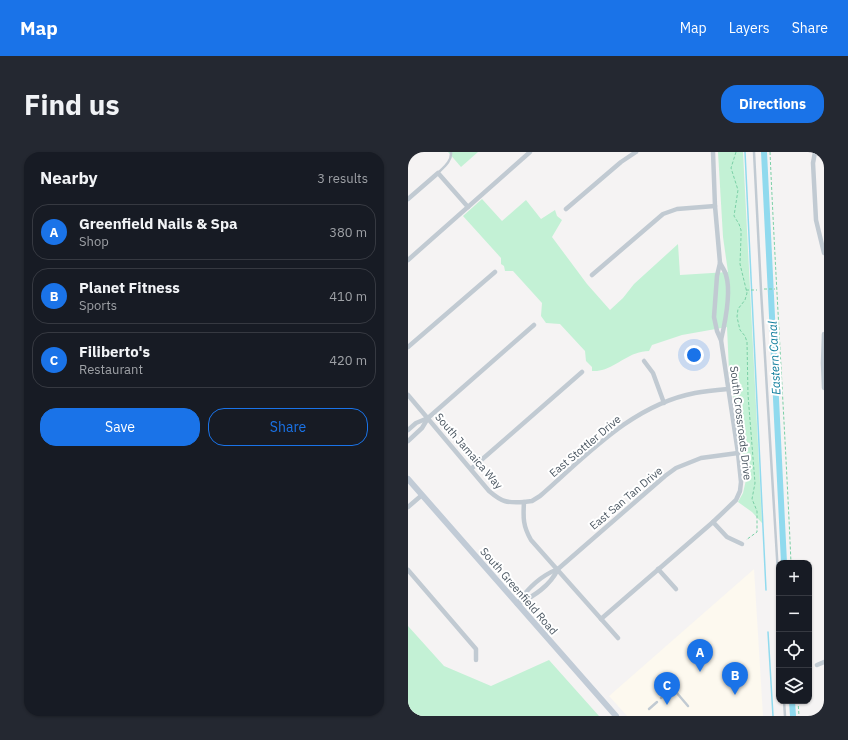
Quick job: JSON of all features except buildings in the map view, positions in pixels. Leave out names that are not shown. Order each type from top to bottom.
[{"type":"main road","name":"South Greenfield Road","points":[[408,479],[616,716]]},
{"type":"street","points":[[408,260],[530,152]]},
{"type":"street","points":[[566,210],[621,162],[636,152]]},
{"type":"street","name":"South Crossroads Drive","points":[[601,619],[713,522],[736,500],[740,491],[741,482],[738,453],[721,340],[717,331],[714,308],[717,276],[720,263],[715,206],[713,152]]},
{"type":"street","points":[[815,152],[813,163],[816,220],[824,253]]},
{"type":"street","points":[[408,199],[438,172],[468,207]]},
{"type":"street","points":[[592,275],[663,214],[677,209],[715,206]]},
{"type":"street","name":"South Crossroads Drive","points":[[720,263],[726,275],[727,293],[724,326],[721,340]]},
{"type":"street","points":[[408,347],[495,272]]},
{"type":"street","points":[[408,441],[422,428],[428,418],[534,324]]},
{"type":"street","points":[[824,334],[824,388]]},
{"type":"street","points":[[644,361],[653,372],[664,403]]},
{"type":"street","points":[[471,469],[582,372]]},
{"type":"street","name":"East Stottler Drive","points":[[524,502],[532,501],[540,496],[619,427],[634,417],[664,403],[695,393],[728,389]]},
{"type":"street","name":"South Jamaica Way","points":[[408,395],[489,491],[500,500],[512,503],[524,502]]},
{"type":"street","points":[[408,430],[416,423],[428,418]]},
{"type":"street","name":"East San Tan Drive","points":[[517,604],[532,598],[553,579],[558,569],[664,476],[676,468],[701,458],[738,453]]},
{"type":"street","points":[[408,507],[422,495]]},
{"type":"street","points":[[524,502],[523,519],[525,530],[531,540],[618,638]]},
{"type":"street","points":[[713,522],[727,537],[742,544]]},
{"type":"street","name":"East San Tan Drive","points":[[517,604],[525,592],[546,573],[558,569]]},
{"type":"street","points":[[658,569],[676,589]]},
{"type":"street","points":[[408,570],[476,649],[476,660]]},
{"type":"street","points":[[817,665],[824,662]]},
{"type":"lane","points":[[438,172],[452,157],[451,152]]},
{"type":"lane","points":[[754,152],[777,560]]},
{"type":"lane","points":[[661,698],[668,692],[674,690],[688,706]]},
{"type":"lane","points":[[649,709],[657,702]]},
{"type":"lane","points":[[784,704],[785,716]]},
{"type":"path","points":[[736,152],[731,168],[738,190],[734,216],[739,224],[742,237],[740,264],[747,290],[745,300],[738,309],[738,317],[740,330],[747,342],[748,395],[755,483],[752,499],[756,511],[757,532],[742,544]]},
{"type":"path","points":[[770,152],[791,560]]},
{"type":"path","points":[[768,289],[776,289]]},
{"type":"path","points":[[747,290],[754,290]]},
{"type":"path","points":[[798,704],[798,716]]},
{"type":"shaded area","points":[[754,569],[763,716],[627,716],[609,696]]},
{"type":"green space","points":[[448,152],[478,152],[461,167]]},
{"type":"green space","points":[[718,152],[743,152],[762,523],[752,512],[738,502],[743,493],[746,480],[729,371],[727,327],[682,335],[652,345],[649,351],[636,353],[608,368],[600,371],[592,371],[592,367],[586,361],[585,351],[560,324],[546,323],[541,316],[542,303],[513,271],[505,271],[504,266],[501,264],[501,258],[463,216],[482,199],[502,221],[526,200],[541,219],[555,210],[557,216],[562,220],[552,237],[587,284],[610,310],[623,298],[634,284],[678,244],[680,275],[728,272],[723,237]]},
{"type":"green space","points":[[408,626],[444,666],[491,686],[549,660],[599,716],[408,716]]},
{"type":"waterway","points":[[745,152],[766,590]]},
{"type":"waterway","name":"Eastern Canal","points":[[764,152],[784,560]]},
{"type":"waterway","points":[[768,632],[773,716]]},
{"type":"waterway","name":"Eastern Canal","points":[[792,704],[793,716]]},
{"type":"place","name":"Greenfield Nails & Spa","points":[[700,672]]},
{"type":"place","name":"Planet Fitness","points":[[735,695]]},
{"type":"place","name":"Filiberto's","points":[[667,705]]}]
